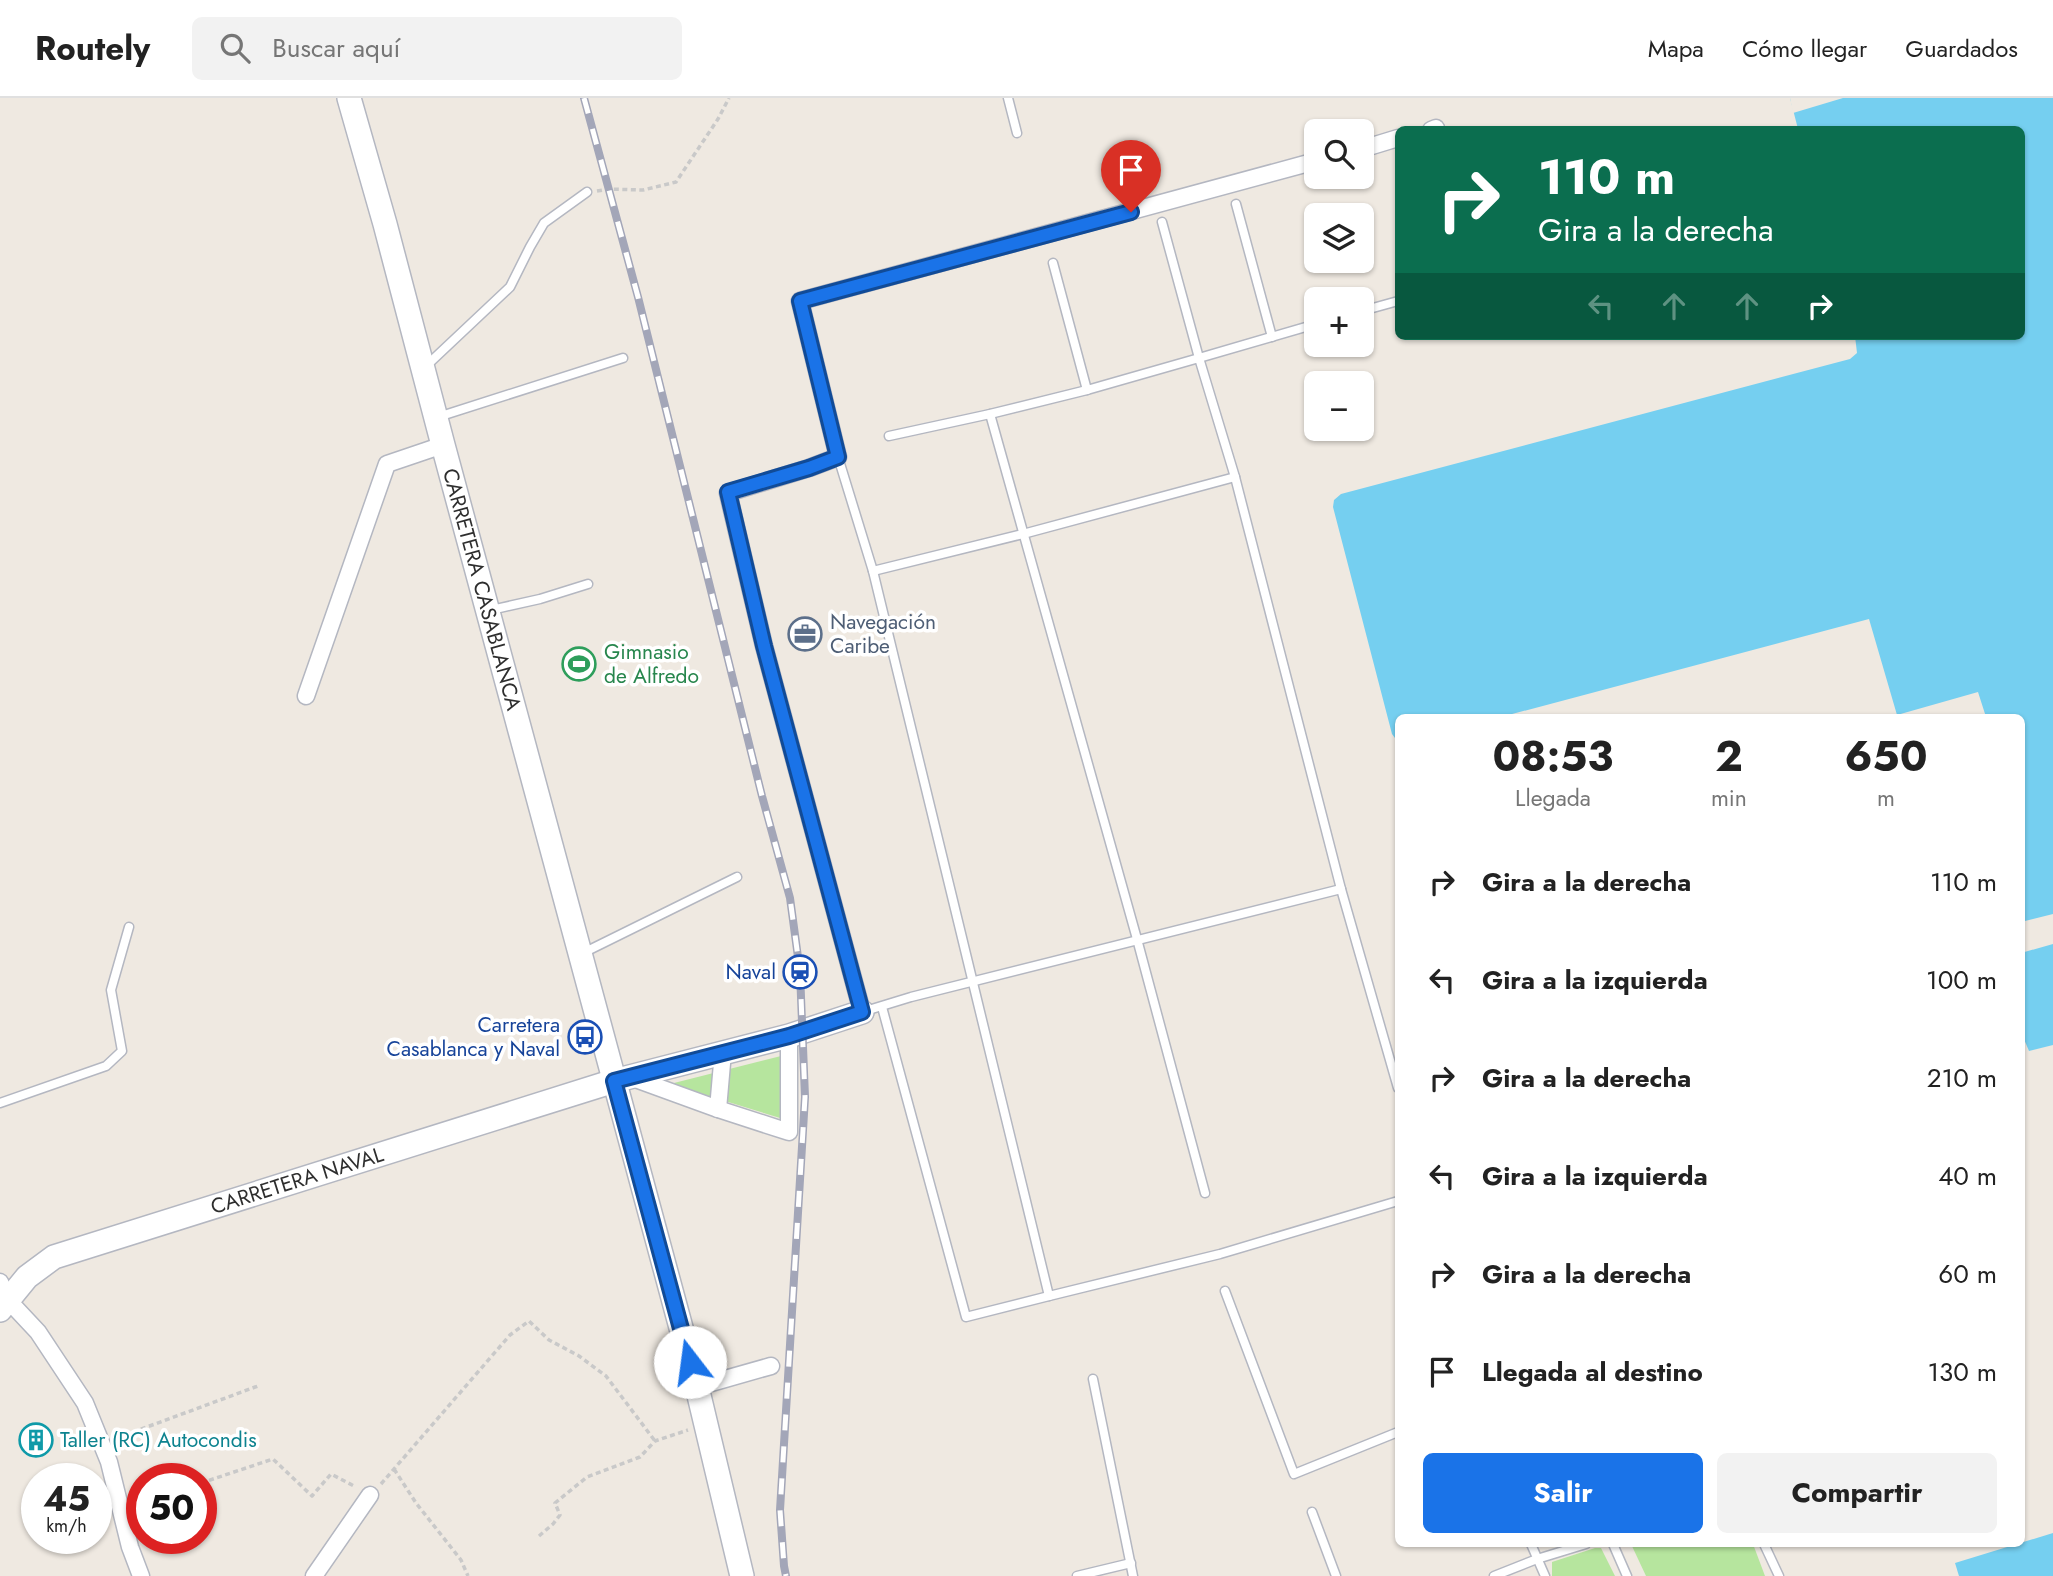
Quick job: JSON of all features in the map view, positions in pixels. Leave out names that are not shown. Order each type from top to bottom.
[{"type":"main road","name":"CARRETERA CASABLANCA","points":[[349,98],[386,224],[435,418],[581,955],[622,1079],[743,1576]]},
{"type":"main road","name":"CARRETERA NAVAL","points":[[3,1297],[54,1257],[622,1079],[789,1036],[872,1009]]},
{"type":"street","points":[[1374,145],[1395,139]]},
{"type":"street","points":[[872,1009],[764,646],[728,492],[838,457],[800,301],[1304,164]]},
{"type":"street","points":[[306,696],[387,464],[443,445]]},
{"type":"street","points":[[622,1079],[789,1132],[789,1036]]},
{"type":"street","points":[[718,1109],[723,1052]]},
{"type":"street","points":[[3,1297],[38,1332],[85,1403],[109,1462],[130,1547],[141,1576]]},
{"type":"street","points":[[697,1387],[771,1366]]},
{"type":"street","points":[[314,1576],[370,1495]]},
{"type":"lane","points":[[1008,98],[1017,133]]},
{"type":"lane","points":[[423,369],[510,287],[544,223],[587,192]]},
{"type":"lane","points":[[1236,204],[1272,337]]},
{"type":"lane","points":[[1162,222],[1235,477],[1341,889],[1395,1078]]},
{"type":"lane","points":[[1053,263],[1087,390]]},
{"type":"lane","points":[[1374,308],[1395,302]]},
{"type":"lane","points":[[890,436],[1087,390],[1304,328]]},
{"type":"lane","points":[[435,418],[623,358]]},
{"type":"lane","points":[[990,414],[1138,939],[1205,1193]]},
{"type":"lane","points":[[838,457],[873,571],[1049,1296]]},
{"type":"lane","points":[[873,571],[1235,477]]},
{"type":"lane","points":[[488,611],[588,584]]},
{"type":"lane","points":[[581,955],[737,877]]},
{"type":"lane","points":[[1341,889],[872,1009],[966,1317],[1220,1254],[1395,1202]]},
{"type":"lane","points":[[0,1103],[106,1066],[122,1051],[110,990],[129,927]]},
{"type":"lane","points":[[1225,1291],[1294,1474],[1395,1433]]},
{"type":"lane","points":[[1093,1379],[1133,1576]]},
{"type":"lane","points":[[1312,1512],[1336,1576]]},
{"type":"lane","points":[[1532,1547],[1545,1576]]},
{"type":"lane","points":[[1494,1576],[1577,1547]]},
{"type":"lane","points":[[1614,1547],[1627,1576]]},
{"type":"lane","points":[[1765,1547],[1779,1576]]},
{"type":"lane","points":[[1077,1576],[1131,1563]]},
{"type":"path","points":[[587,192],[608,189],[643,190],[676,182],[729,98]]},
{"type":"path","points":[[217,1478],[274,1459],[312,1496],[331,1474],[370,1495],[510,1335],[529,1321],[549,1340],[579,1356],[606,1376],[655,1441]]},
{"type":"path","points":[[102,1443],[258,1386]]},
{"type":"path","points":[[539,1536],[554,1524],[560,1515],[555,1503],[587,1477],[640,1457],[655,1441],[706,1424]]},
{"type":"path","points":[[394,1469],[416,1503],[461,1560],[468,1576]]},
{"type":"green space","points":[[781,1056],[780,1118],[670,1084]]},
{"type":"green space","points":[[1632,1547],[1754,1547],[1765,1576],[1646,1576]]},
{"type":"green space","points":[[1601,1548],[1615,1576],[1552,1576],[1552,1562]]},
{"type":"water","points":[[1790,98],[2053,98],[2053,914],[2025,921],[2025,714],[1985,714],[1978,692],[1897,714],[1869,619],[1512,714],[1395,714],[1395,738],[1392,734],[1333,507],[1334,500],[1341,494],[1850,359],[1857,353],[1855,340],[2025,340],[2025,126],[1797,126]]},
{"type":"water","points":[[2053,944],[2053,1045],[2029,1051],[2025,1042],[2025,952]]},
{"type":"water","points":[[2053,1533],[2053,1576],[1959,1576],[1955,1563],[2007,1547],[2025,1547],[2025,1542]]},
{"type":"pier","points":[[1790,98],[1843,98],[1793,113]]},
{"type":"railway","points":[[584,98],[638,297],[762,796],[790,898],[800,972],[805,1097],[780,1510],[786,1576]]},
{"type":"place","name":"Navegación Caribe","points":[[805,634]]},
{"type":"place","name":"Gimnasio de Alfredo","points":[[579,664]]},
{"type":"place","name":"Naval","points":[[800,972]]},
{"type":"place","name":"Carretera Casablanca y Naval","points":[[585,1037]]},
{"type":"place","name":"Taller (RC) Autocondis","points":[[36,1440]]},
{"type":"route","points":[[690,1362],[614,1081],[789,1036],[862,1012],[764,646],[728,492],[838,457],[800,301],[1131,212]]}]
